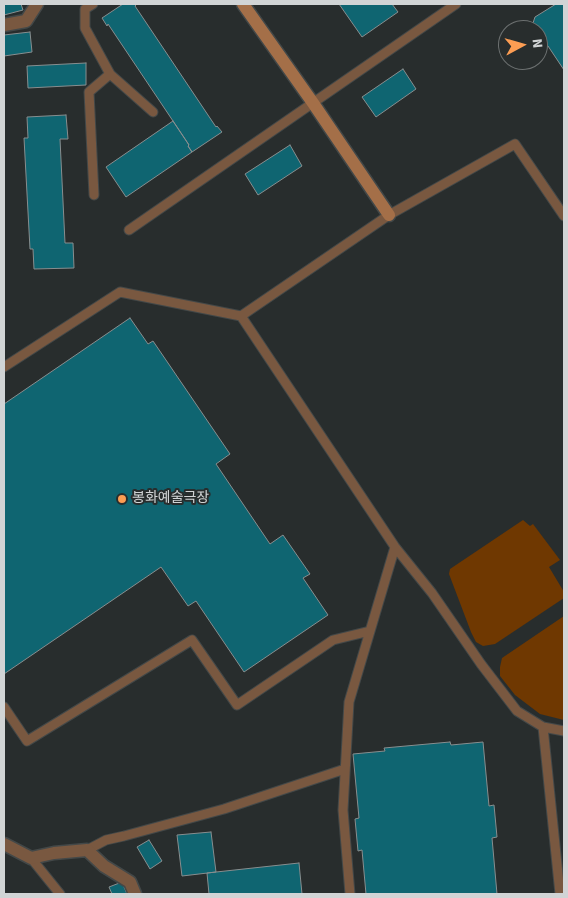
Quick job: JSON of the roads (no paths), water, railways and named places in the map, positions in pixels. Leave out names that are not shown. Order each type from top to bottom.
[{"type":"street","points":[[4,25],[26,21],[37,4]]},
{"type":"street","points":[[243,4],[389,215]]},
{"type":"street","points":[[4,844],[31,858],[54,853],[86,850],[104,866],[130,882],[136,894]]},
{"type":"lane","points":[[93,4],[85,9],[85,28],[110,74],[153,112]]},
{"type":"lane","points":[[129,230],[456,4]]},
{"type":"lane","points":[[94,195],[89,92],[110,74]]},
{"type":"lane","points":[[241,316],[389,215],[515,144],[564,216]]},
{"type":"lane","points":[[4,367],[120,292],[241,316],[394,547],[432,593],[481,664],[517,711],[542,727],[564,731]]},
{"type":"lane","points":[[350,894],[343,810],[349,702],[394,547]]},
{"type":"lane","points":[[4,707],[26,741],[192,640],[236,705],[333,640],[370,631]]},
{"type":"lane","points":[[542,727],[560,894]]},
{"type":"lane","points":[[86,850],[106,840],[224,809],[345,769]]},
{"type":"lane","points":[[31,858],[60,894]]},
{"type":"place","name":"봉화예술극장","points":[[122,499]]}]
